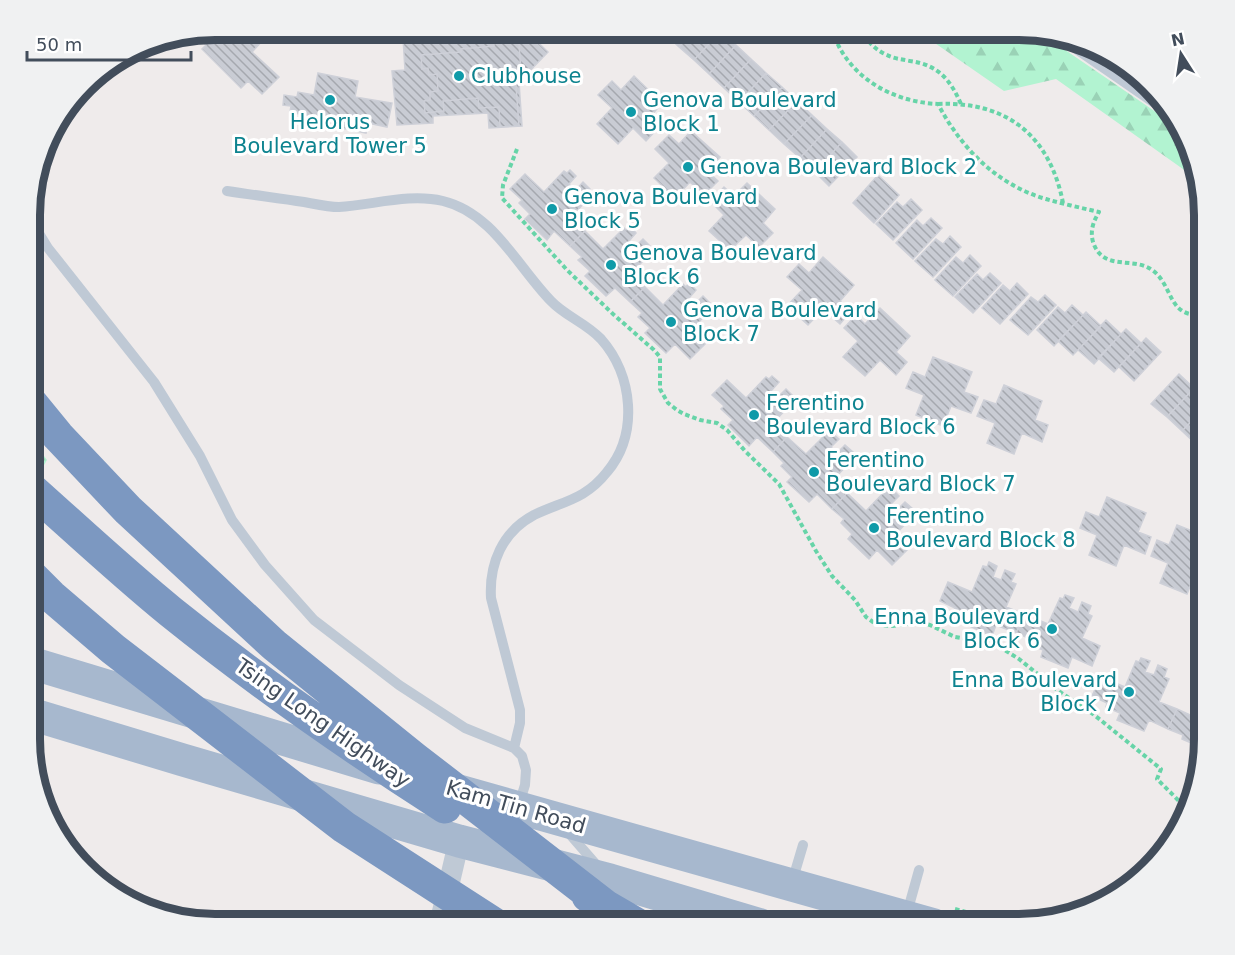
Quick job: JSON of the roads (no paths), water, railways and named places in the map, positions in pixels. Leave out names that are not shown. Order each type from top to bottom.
[{"type":"highway","points":[[40,414],[128,510],[274,645],[423,766],[609,894]]},
{"type":"highway","name":"Tsing Long Highway","points":[[41,497],[170,611],[249,673],[397,776],[559,880],[609,894],[628,914]]},
{"type":"highway","points":[[41,586],[113,649],[344,827],[479,914]]},
{"type":"main road","name":"Kam Tin Road","points":[[41,666],[556,820],[791,885],[921,914]]},
{"type":"main road","points":[[41,717],[459,841],[609,894],[707,914]]},
{"type":"street","points":[[444,914],[459,841]]},
{"type":"lane","points":[[227,191],[337,207],[421,198],[457,205],[470,212],[495,234],[552,302],[587,326],[601,339],[621,371],[626,388],[628,425],[618,457],[609,471],[585,493],[521,524],[502,546],[492,571],[491,598],[520,710],[520,723],[514,748]]},
{"type":"lane","points":[[40,235],[154,382],[200,456],[232,520],[265,566],[314,620],[399,685],[465,728],[514,748],[522,756],[526,770],[525,785],[518,807]]},
{"type":"lane","points":[[556,820],[609,894]]},
{"type":"lane","points":[[791,885],[802,845]]},
{"type":"lane","points":[[920,870],[930,914]]},
{"type":"place","name":"Clubhouse","points":[[459,76]]},
{"type":"place","name":"Helorus Boulevard Tower 5","points":[[330,100]]},
{"type":"place","name":"Genova Boulevard Block 1","points":[[631,112]]},
{"type":"place","name":"Genova Boulevard Block 2","points":[[688,167]]},
{"type":"place","name":"Genova Boulevard Block 5","points":[[552,209]]},
{"type":"place","name":"Genova Boulevard Block 6","points":[[611,265]]},
{"type":"place","name":"Genova Boulevard Block 7","points":[[671,322]]},
{"type":"place","name":"Ferentino Boulevard Block 6","points":[[754,415]]},
{"type":"place","name":"Ferentino Boulevard Block 7","points":[[814,472]]},
{"type":"place","name":"Ferentino Boulevard Block 8","points":[[874,528]]},
{"type":"place","name":"Enna Boulevard Block 6","points":[[1052,629]]},
{"type":"place","name":"Enna Boulevard Block 7","points":[[1129,692]]}]
